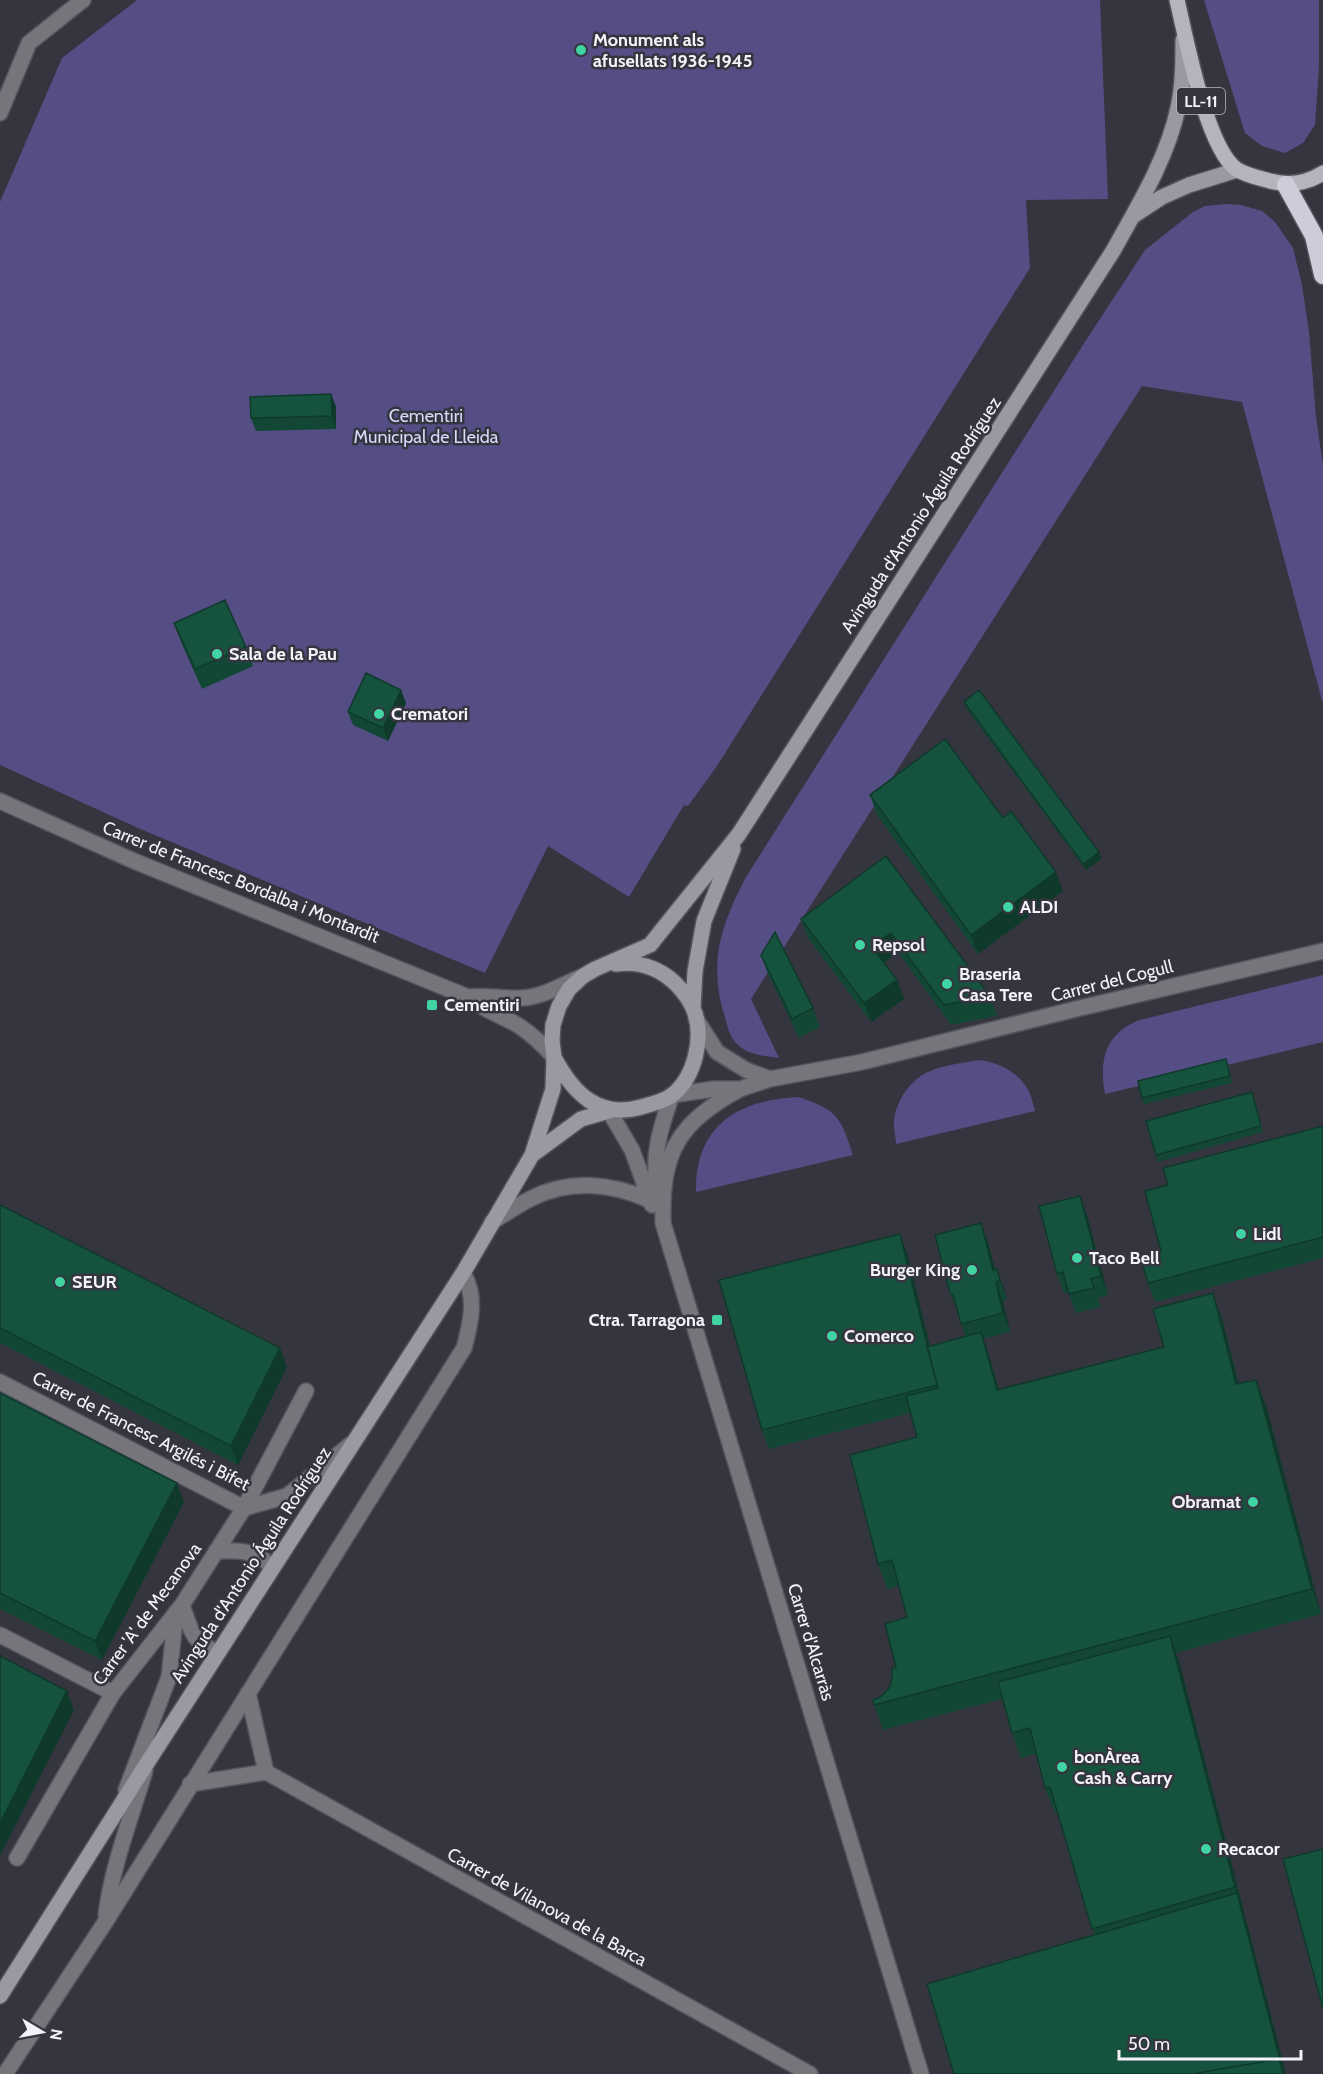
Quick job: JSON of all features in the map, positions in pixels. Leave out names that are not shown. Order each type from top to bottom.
[{"type":"highway","points":[[1286,185],[1314,236],[1323,275]]},
{"type":"main road","name":"LL-11","points":[[1177,0],[1203,105],[1217,141],[1228,161],[1237,170]]},
{"type":"main road","points":[[1237,170],[1286,185],[1311,180],[1323,173]]},
{"type":"street","points":[[0,113],[29,43],[83,0]]},
{"type":"street","name":"Avinguda d'Antonio Águila Rodríguez","points":[[608,965],[650,945],[739,834],[1113,251],[1133,216],[1162,155],[1178,109],[1183,75],[1183,25]]},
{"type":"street","name":"Avinguda d'Antonio Águila Rodríguez","points":[[1133,216],[1162,197],[1189,185],[1237,170]]},
{"type":"street","name":"Carrer de Francesc Bordalba i Montardit","points":[[0,801],[134,861],[468,997],[482,1008],[515,1024],[536,1038],[554,1057]]},
{"type":"street","name":"Avinguda d'Antonio Águila Rodríguez","points":[[532,1155],[581,1119],[609,1111],[627,1112],[660,1102],[672,1095],[686,1081],[698,1041],[695,1013],[695,970],[704,921],[739,834]]},
{"type":"street","name":"Carrer del Cogull","points":[[672,1095],[714,1089],[741,1089],[770,1079],[862,1062],[1323,951]]},
{"type":"street","points":[[583,976],[608,965],[628,962],[649,966],[667,976],[682,990],[717,1052],[746,1070],[770,1079]]},
{"type":"street","name":"Avinguda d'Antonio Águila Rodríguez","points":[[0,1996],[217,1653],[463,1273],[532,1155],[554,1089],[553,1025],[559,1006],[569,989],[583,976]]},
{"type":"street","name":"Carrer de Francesc Bordalba i Montardit","points":[[468,997],[484,995],[521,998],[539,995],[583,976]]},
{"type":"street","points":[[554,1057],[566,1078],[584,1096],[596,1106],[609,1111]]},
{"type":"street","name":"Carrer d'Alcarràs","points":[[655,1202],[663,1189],[672,1151],[686,1127],[714,1103],[741,1089]]},
{"type":"street","name":"Carrer d'Alcarràs","points":[[655,1202],[656,1156],[661,1125],[672,1095]]},
{"type":"street","name":"Carrer d'Alcarràs","points":[[609,1111],[632,1150],[663,1223],[921,2074]]},
{"type":"street","points":[[492,1222],[534,1197],[562,1188],[591,1185],[615,1187],[655,1202]]},
{"type":"street","points":[[5,2074],[106,1921],[464,1348],[471,1321],[471,1297],[468,1282],[463,1273]]},
{"type":"street","name":"Carrer de Francesc Argilés i Bifet","points":[[0,1382],[244,1508],[287,1496],[353,1442]]},
{"type":"street","name":"Carrer 'A' de Mecanova","points":[[17,1858],[113,1693],[179,1608],[244,1508],[306,1391]]},
{"type":"street","points":[[216,1551],[240,1550],[260,1556],[273,1567]]},
{"type":"street","points":[[179,1608],[193,1636],[200,1644],[217,1653]]},
{"type":"street","points":[[121,1804],[170,1677],[179,1608]]},
{"type":"street","points":[[0,1635],[113,1693]]},
{"type":"street","points":[[190,1784],[266,1772],[248,1693]]},
{"type":"street","points":[[106,1921],[111,1885],[149,1760]]},
{"type":"street","name":"Carrer de Vilanova de la Barca","points":[[266,1772],[810,2074]]},
{"type":"green space","name":"Cementiri Municipal de Lleida","points":[[137,0],[1100,0],[1108,199],[1026,200],[1030,268],[717,766],[688,806],[684,805],[629,897],[548,846],[485,973],[138,828],[0,765],[0,202],[62,58]]},
{"type":"green space","points":[[1204,0],[1319,0],[1319,66],[1315,125],[1303,143],[1285,153],[1262,146],[1245,133]]},
{"type":"green space","points":[[1241,205],[1262,211],[1275,222],[1293,248],[1302,285],[1323,466],[1323,704],[1242,402],[1142,386],[751,999],[779,1058],[745,1050],[736,1043],[730,1033],[719,995],[717,977],[724,927],[746,877],[1145,250],[1193,212],[1205,206]]},
{"type":"green space","points":[[1323,975],[1323,1042],[1105,1094],[1103,1070],[1107,1049],[1119,1032],[1128,1026],[1140,1020]]},
{"type":"green space","points":[[979,1060],[1000,1065],[1018,1077],[1028,1090],[1035,1111],[896,1144],[895,1113],[905,1092],[915,1080],[934,1070],[953,1064]]},
{"type":"green space","points":[[799,1097],[822,1106],[836,1117],[841,1123],[853,1155],[696,1192],[698,1169],[703,1150],[712,1134],[724,1121],[739,1111],[757,1104]]},
{"type":"building","points":[[331,394],[332,416],[251,418],[250,397]]},
{"type":"building","points":[[225,600],[246,647],[195,669],[174,623]]},
{"type":"building","points":[[366,673],[401,690],[383,728],[348,712]]},
{"type":"building","points":[[979,690],[1099,852],[1083,864],[964,702]]},
{"type":"building","points":[[945,739],[1003,818],[1011,811],[1056,872],[971,935],[870,795]]},
{"type":"building","points":[[886,856],[990,996],[944,1005],[891,933],[872,947],[897,980],[864,1003],[801,919]]},
{"type":"building","points":[[775,932],[813,1008],[792,1019],[761,955]]},
{"type":"building","points":[[1226,1059],[1230,1076],[1142,1098],[1138,1081]]},
{"type":"building","points":[[1252,1092],[1261,1126],[1156,1155],[1146,1121]]},
{"type":"building","name":"Lidl","points":[[1323,1126],[1323,1237],[1148,1283],[1140,1256],[1161,1251],[1145,1191],[1168,1185],[1163,1168]]},
{"type":"building","name":"Taco Bell","points":[[1080,1196],[1101,1276],[1091,1279],[1094,1288],[1069,1294],[1063,1272],[1057,1274],[1039,1206]]},
{"type":"building","name":"SEUR","points":[[0,1205],[280,1348],[231,1446],[0,1328]]},
{"type":"building","points":[[981,1223],[993,1270],[997,1269],[1000,1280],[996,1282],[1003,1313],[961,1324],[953,1294],[950,1293],[935,1235]]},
{"type":"building","name":"Comerco","points":[[900,1234],[937,1385],[762,1430],[719,1280]]},
{"type":"building","points":[[1213,1293],[1236,1384],[1256,1380],[1312,1589],[874,1705],[873,1700],[889,1688],[892,1668],[896,1667],[885,1624],[907,1617],[892,1560],[878,1564],[850,1455],[917,1437],[906,1396],[938,1388],[927,1347],[981,1332],[997,1390],[1164,1347],[1153,1309]]},
{"type":"building","points":[[0,1393],[177,1483],[95,1641],[0,1593]]},
{"type":"building","points":[[1170,1636],[1235,1887],[1092,1929],[1050,1787],[1045,1788],[1030,1728],[1012,1733],[998,1682]]},
{"type":"building","points":[[0,1656],[67,1691],[0,1823]]},
{"type":"building","points":[[1323,1849],[1323,2009],[1283,1859]]},
{"type":"building","points":[[1237,1893],[1281,2064],[1279,2059],[1192,2074],[954,2074],[927,1984]]},
{"type":"building","points":[[1279,2059],[1283,2074],[1192,2074]]},
{"type":"place","name":"Monument als afusellats 1936-1945","points":[[581,50]]},
{"type":"place","name":"Sala de la Pau","points":[[217,654]]},
{"type":"place","name":"Crematori","points":[[379,714]]},
{"type":"place","name":"ALDI","points":[[1008,907]]},
{"type":"place","name":"Repsol","points":[[860,945]]},
{"type":"place","name":"Braseria Casa Tere","points":[[947,984]]},
{"type":"place","name":"Cementiri","points":[[432,1005]]},
{"type":"place","name":"Lidl","points":[[1241,1234]]},
{"type":"place","name":"Taco Bell","points":[[1077,1258]]},
{"type":"place","name":"Burger King","points":[[972,1270]]},
{"type":"place","name":"SEUR","points":[[60,1282]]},
{"type":"place","name":"Ctra. Tarragona","points":[[717,1320]]},
{"type":"place","name":"Comerco","points":[[832,1336]]},
{"type":"place","name":"Obramat","points":[[1253,1502]]},
{"type":"place","name":"bonÀrea Cash & Carry","points":[[1062,1767]]},
{"type":"place","name":"Recacor","points":[[1206,1849]]}]
